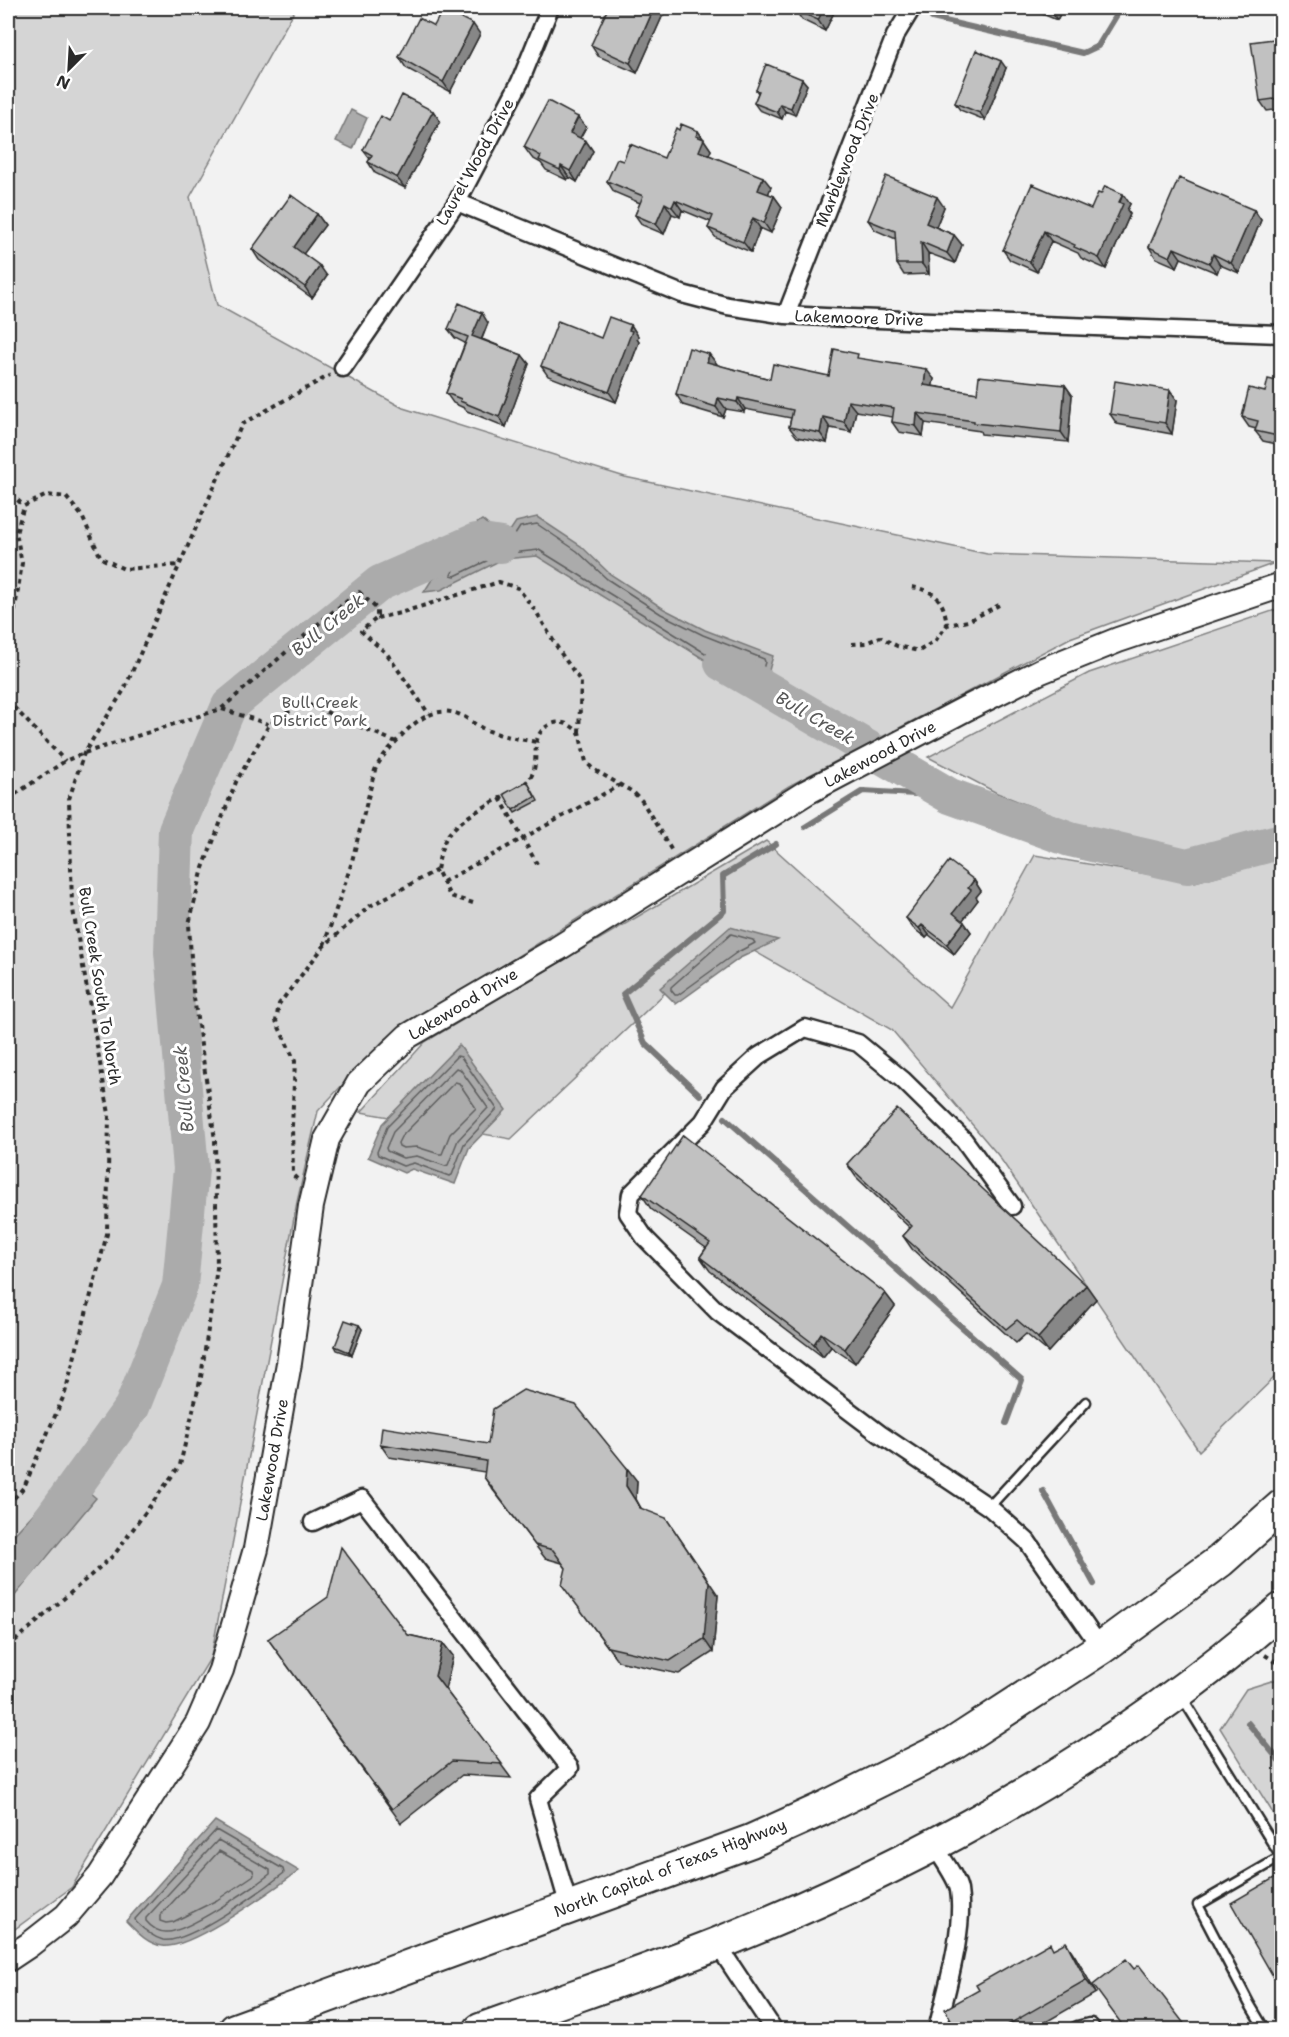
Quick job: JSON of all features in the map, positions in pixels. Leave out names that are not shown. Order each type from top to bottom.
[{"type":"highway","name":"North Capital of Texas Highway","points":[[235,2030],[751,1841],[822,1809],[953,1744],[1101,1648],[1220,1561],[1281,1506]]},
{"type":"highway","points":[[480,2030],[717,1944],[831,1894],[934,1845],[1090,1755],[1179,1692],[1245,1641],[1281,1609]]},
{"type":"street","name":"Laurel Wood Drive","points":[[343,368],[457,202],[520,82],[550,8]]},
{"type":"street","name":"Marblewood Drive","points":[[786,315],[896,36],[912,8]]},
{"type":"street","name":"Lakemoore Drive","points":[[457,202],[682,294],[728,306],[786,315],[1281,334]]},
{"type":"street","name":"Lakewood Drive","points":[[8,1959],[29,1946],[66,1916],[100,1876],[198,1723],[220,1670],[256,1549],[289,1363],[313,1198],[327,1139],[359,1083],[408,1036],[557,949],[807,792],[1041,671],[1118,640],[1281,585]]},
{"type":"street","points":[[1012,1206],[964,1140],[903,1080],[858,1042],[805,1028],[759,1056],[724,1088],[703,1122],[631,1194],[628,1213],[645,1238],[717,1311],[880,1434],[989,1506],[1027,1541],[1101,1648]]},
{"type":"street","points":[[313,1522],[362,1499],[570,1768],[538,1799],[569,1906]]},
{"type":"street","points":[[934,1845],[959,1889],[959,1923],[954,1956],[937,2030]]},
{"type":"street","points":[[717,1944],[774,2030]]},
{"type":"street","points":[[1078,2030],[1090,2027],[1092,2030]]},
{"type":"lane","points":[[989,1506],[1086,1402]]},
{"type":"lane","points":[[1179,1692],[1281,1857],[1198,1905],[1265,2030]]},
{"type":"path","name":"Bull Creek South To North","points":[[8,1505],[24,1487],[65,1393],[107,1234],[109,1114],[72,904],[69,799],[84,753],[124,690],[242,424],[343,368]]},
{"type":"path","points":[[8,485],[14,497],[24,506]]},
{"type":"path","points":[[8,637],[12,629],[22,563],[16,533],[24,506],[47,495],[66,497],[82,516],[101,558],[124,569],[180,565]]},
{"type":"path","points":[[429,714],[387,654],[361,631],[377,618],[499,582],[518,588],[537,613],[581,682],[579,732],[586,762],[642,801],[684,869]]},
{"type":"path","points":[[912,588],[925,589],[937,597],[945,611],[947,625]]},
{"type":"path","points":[[8,799],[65,761],[221,709],[325,618],[359,592],[377,609],[377,618]]},
{"type":"path","points":[[852,644],[866,643],[880,638],[897,646],[919,651],[936,640],[947,625],[968,621],[999,605]]},
{"type":"path","points":[[8,701],[65,761]]},
{"type":"path","points":[[8,1647],[114,1555],[180,1465],[201,1377],[217,1268],[215,1140],[193,991],[189,924],[203,868],[236,782],[269,724],[303,702],[396,742]]},
{"type":"path","points":[[221,709],[269,724]]},
{"type":"path","points":[[324,946],[351,864],[375,770],[381,757],[412,726],[429,714],[444,711],[458,714],[483,728],[508,737],[537,742]]},
{"type":"path","points":[[518,788],[534,774],[537,742],[543,728],[551,724],[568,724],[579,732]]},
{"type":"path","points":[[443,882],[621,785]]},
{"type":"path","points":[[473,903],[450,896],[437,870],[442,847],[454,829],[469,817],[509,793]]},
{"type":"path","points":[[501,798],[537,864]]},
{"type":"path","points":[[313,1198],[293,1175],[292,1126],[295,1061],[276,1021],[279,1004],[324,946],[369,906],[428,877],[437,870]]},
{"type":"green space","name":"Bull Creek District Park","points":[[8,8],[296,8],[190,197],[217,305],[403,408],[625,477],[987,554],[1275,563],[1070,638],[789,786],[384,1040],[318,1111],[297,1202],[211,1657],[72,1887],[8,1934]]},
{"type":"green space","points":[[1281,608],[1282,828],[1280,829],[1173,862],[997,793],[928,757],[1089,673]]},
{"type":"green space","points":[[766,841],[950,1007],[1035,855],[1195,882],[1281,858],[1281,1371],[1199,1451],[998,1155],[892,1030],[726,935],[511,1139],[361,1112],[425,1042]]},
{"type":"green space","points":[[1282,1678],[1281,1826],[1220,1728],[1246,1689]]},
{"type":"water","points":[[351,110],[367,118],[353,149],[336,141]]},
{"type":"water","points":[[537,517],[581,546],[610,574],[664,609],[705,630],[773,656],[762,695],[537,556],[503,559],[441,590],[424,592],[431,581],[446,568],[464,532],[482,520],[494,530],[508,534],[516,522]]},
{"type":"water","points":[[730,927],[778,940],[740,958],[676,1004],[660,988]]},
{"type":"water","points":[[459,1045],[506,1110],[469,1148],[455,1184],[412,1169],[404,1173],[368,1157],[382,1124]]},
{"type":"water","points":[[69,1475],[96,1498],[8,1604],[8,1541]]},
{"type":"water","points":[[215,1821],[299,1871],[232,1917],[192,1939],[176,1945],[163,1946],[152,1943],[126,1921]]},
{"type":"building","points":[[608,8],[654,8],[630,63],[591,45]]},
{"type":"building","points":[[796,8],[824,8],[818,20],[795,10]]},
{"type":"building","points":[[443,9],[473,24],[443,82],[399,57],[419,18],[434,26]]},
{"type":"building","points":[[1281,38],[1281,98],[1260,101],[1251,42]]},
{"type":"building","points":[[976,50],[1001,61],[980,113],[955,103]]},
{"type":"building","points":[[766,64],[802,79],[791,108],[780,104],[777,112],[754,103],[759,91],[756,90]]},
{"type":"building","points":[[402,95],[433,111],[397,178],[368,162],[372,155],[363,150],[381,116],[389,121]]},
{"type":"building","points":[[548,101],[578,117],[570,133],[586,141],[570,171],[561,166],[560,170],[539,160],[541,156],[524,147]]},
{"type":"building","points":[[681,124],[698,131],[696,136],[704,139],[699,151],[763,177],[758,190],[774,196],[764,223],[753,218],[743,242],[708,228],[713,216],[675,200],[672,207],[665,203],[656,224],[635,215],[643,196],[607,181],[617,159],[623,161],[630,144],[664,158],[676,128],[679,130]]},
{"type":"building","points":[[886,176],[937,197],[926,223],[954,235],[947,253],[921,242],[922,264],[897,264],[895,231],[868,220]]},
{"type":"building","points":[[1179,178],[1254,210],[1231,263],[1213,254],[1209,263],[1174,248],[1170,257],[1149,247]]},
{"type":"building","points":[[1032,184],[1091,209],[1098,193],[1101,194],[1105,186],[1123,194],[1119,202],[1123,204],[1099,258],[1044,231],[1030,262],[1003,250]]},
{"type":"building","points":[[291,195],[317,214],[294,247],[320,266],[305,287],[252,249]]},
{"type":"building","points":[[459,303],[482,313],[472,336],[522,355],[499,417],[446,393],[468,337],[448,329]]},
{"type":"building","points":[[609,317],[631,325],[629,330],[632,331],[609,392],[541,366],[558,321],[601,338]]},
{"type":"building","points":[[689,348],[709,354],[707,362],[770,379],[773,364],[829,376],[834,349],[858,354],[857,358],[926,369],[924,385],[977,393],[979,376],[1065,385],[1061,432],[974,423],[974,421],[917,413],[916,426],[892,422],[894,408],[848,401],[844,422],[823,417],[820,433],[789,427],[793,410],[738,398],[737,402],[718,398],[716,407],[676,394]]},
{"type":"building","points":[[1268,379],[1281,382],[1281,426],[1278,436],[1255,431],[1258,421],[1242,417],[1249,388],[1265,392]]},
{"type":"building","points":[[1115,381],[1170,390],[1165,423],[1110,414]]},
{"type":"building","points":[[527,781],[535,797],[513,810],[504,794]]},
{"type":"building","points":[[949,861],[974,880],[968,888],[971,890],[953,913],[964,922],[947,944],[922,925],[919,928],[906,918]]},
{"type":"building","points":[[897,1109],[1086,1285],[1038,1338],[1017,1320],[1006,1329],[903,1236],[912,1226],[847,1164]]},
{"type":"building","points":[[683,1135],[885,1293],[845,1349],[821,1333],[814,1344],[700,1257],[710,1243],[642,1195]]},
{"type":"building","points":[[345,1320],[359,1325],[349,1352],[335,1346]]},
{"type":"building","points":[[523,1390],[576,1405],[627,1468],[626,1486],[640,1508],[666,1518],[709,1582],[704,1639],[670,1661],[608,1647],[562,1585],[566,1568],[553,1550],[535,1545],[484,1477],[486,1461],[380,1444],[382,1427],[488,1444],[493,1409]]},
{"type":"building","points":[[341,1547],[408,1635],[443,1643],[435,1676],[502,1764],[452,1761],[392,1809],[268,1639],[328,1597]]},
{"type":"building","points":[[1281,1874],[1281,1990],[1231,1903]]},
{"type":"building","points":[[1066,1942],[1086,1980],[999,2030],[956,2030],[945,2009],[979,1990],[976,1985],[1050,1943],[1053,1949]]},
{"type":"building","points":[[1126,1959],[1134,1969],[1139,1965],[1189,2030],[1126,2030],[1093,1985]]},
{"type":"waterway","points":[[932,18],[1083,53],[1098,46],[1121,8]]},
{"type":"waterway","name":"Bull Creek","points":[[8,1575],[18,1565],[132,1407],[180,1286],[191,1169],[172,952],[176,830],[229,706],[380,583],[476,541],[501,545]]},
{"type":"waterway","name":"Bull Creek","points":[[722,663],[950,796],[1070,839],[1187,866],[1282,841]]},
{"type":"waterway","points":[[805,827],[863,791],[950,796]]},
{"type":"waterway","points":[[700,1095],[645,1043],[623,994],[724,911],[723,876],[776,844]]},
{"type":"waterway","points":[[725,1118],[1022,1380],[1006,1423]]},
{"type":"waterway","points":[[1043,1491],[1094,1584]]},
{"type":"waterway","points":[[1248,1723],[1282,1764]]}]
